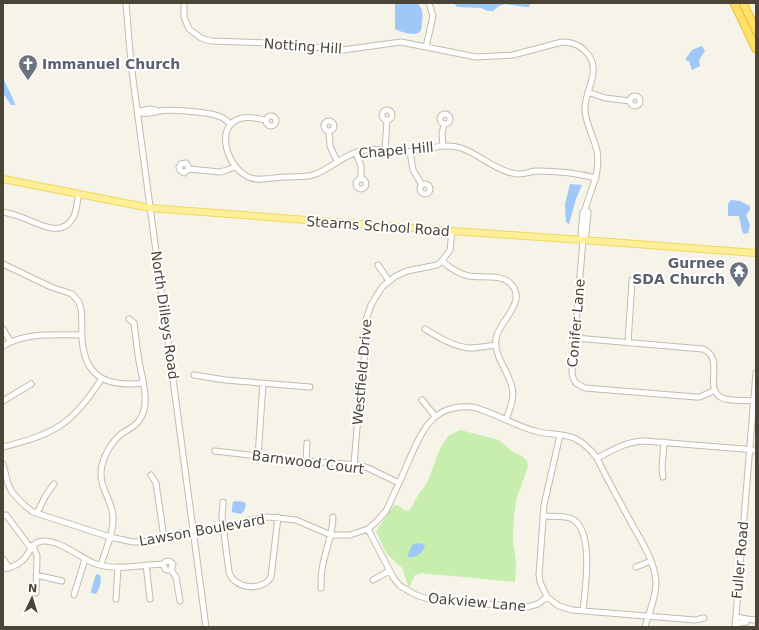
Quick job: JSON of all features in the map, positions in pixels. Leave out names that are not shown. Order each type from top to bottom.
[{"type":"highway","points":[[734,3],[756,49]]},
{"type":"highway","points":[[743,3],[756,30]]},
{"type":"main road","name":"Stearns School Road","points":[[3,179],[150,208],[452,232],[756,253]]},
{"type":"street","name":"North Dilleys Road","points":[[126,3],[129,44],[150,208],[206,627]]},
{"type":"street","name":"Notting Hill","points":[[184,3],[185,21],[189,29],[201,38],[211,40],[271,43],[339,50],[395,42],[411,43],[464,56],[476,57],[514,55],[558,42],[570,42],[579,46],[592,60],[594,69],[588,92],[586,113],[597,152],[598,164],[596,178],[583,212],[581,233],[583,240]]},
{"type":"street","points":[[426,47],[433,16],[430,3]]},
{"type":"street","points":[[588,92],[604,98],[630,101]]},
{"type":"street","points":[[138,112],[154,109],[157,111],[209,113],[219,116],[231,124],[238,119],[246,118],[266,120]]},
{"type":"street","points":[[385,151],[387,120]]},
{"type":"street","name":"Chapel Hill","points":[[231,124],[226,133],[225,142],[226,149],[235,167],[247,177],[260,180],[313,175],[337,161],[368,150],[410,152],[443,146],[462,148],[499,168],[513,173],[525,174],[537,172],[583,175],[596,178]]},
{"type":"street","points":[[443,146],[442,134],[444,124]]},
{"type":"street","points":[[329,131],[330,146],[337,161]]},
{"type":"street","points":[[410,152],[413,170],[422,185]]},
{"type":"street","points":[[356,153],[361,166],[362,179]]},
{"type":"street","points":[[188,169],[220,172],[235,167]]},
{"type":"street","points":[[3,212],[22,217],[45,227],[57,228],[63,226],[72,219],[79,194]]},
{"type":"street","points":[[452,232],[450,250],[442,261],[461,274],[504,279],[513,286],[516,294],[516,301],[498,332],[496,345],[512,389],[513,400],[506,420]]},
{"type":"street","name":"Conifer Lane","points":[[583,240],[572,375],[576,383],[582,387],[696,397],[700,397],[715,390]]},
{"type":"street","name":"Westfield Drive","points":[[354,464],[360,391],[365,353],[366,320],[371,304],[382,287],[389,281],[407,271],[437,265],[442,261]]},
{"type":"street","points":[[3,264],[72,294],[79,302],[81,309],[84,352],[87,361],[93,370],[102,378],[120,384],[143,383]]},
{"type":"street","points":[[378,265],[389,281]]},
{"type":"street","points":[[628,342],[632,280]]},
{"type":"street","points":[[101,565],[113,526],[113,513],[103,488],[102,466],[108,448],[122,434],[138,422],[143,413],[146,400],[134,323],[129,319]]},
{"type":"street","points":[[3,329],[10,342]]},
{"type":"street","points":[[425,329],[461,347],[470,348],[496,345]]},
{"type":"street","points":[[3,346],[21,338],[33,336],[82,334]]},
{"type":"street","points":[[575,338],[707,350],[711,354],[714,361],[713,382],[715,390],[721,397],[725,399],[754,401]]},
{"type":"street","name":"Fuller Road","points":[[735,625],[756,373]]},
{"type":"street","points":[[194,375],[263,384],[310,387]]},
{"type":"street","points":[[3,447],[39,437],[67,422],[83,407],[102,378]]},
{"type":"street","points":[[3,401],[32,384]]},
{"type":"street","points":[[258,456],[263,384]]},
{"type":"street","points":[[422,400],[435,416]]},
{"type":"street","name":"Lawson Boulevard","points":[[3,464],[4,473],[8,484],[16,497],[24,505],[37,513],[127,542],[143,543],[193,530],[223,526],[254,519],[278,517],[296,520],[331,535],[350,535],[368,529],[386,511],[422,433],[435,416],[450,408],[463,406],[478,408],[537,432],[573,438],[582,443],[597,458],[651,561],[655,576],[655,589],[645,627]]},
{"type":"street","points":[[560,435],[545,499],[543,516],[539,575],[540,582],[547,597],[559,606],[567,609],[695,620],[704,618]]},
{"type":"street","points":[[597,458],[624,444],[635,441],[756,450]]},
{"type":"street","points":[[663,478],[662,467],[664,442]]},
{"type":"street","points":[[306,461],[307,444]]},
{"type":"street","name":"Barnwood Court","points":[[215,451],[290,461],[354,464],[368,468],[399,483]]},
{"type":"street","points":[[151,475],[156,483],[164,538]]},
{"type":"street","points":[[37,513],[46,495],[54,484]]},
{"type":"street","points":[[223,502],[223,526],[229,572],[232,579],[238,584],[262,586],[269,581],[272,574],[278,517]]},
{"type":"street","points":[[4,513],[32,546],[37,556],[36,593]]},
{"type":"street","points":[[321,588],[323,562],[331,535],[333,516]]},
{"type":"street","points":[[543,516],[572,519],[577,523],[581,530],[586,546],[587,557],[583,611]]},
{"type":"street","name":"Oakview Lane","points":[[368,529],[389,571],[400,586],[416,595],[432,600],[527,607],[538,604],[547,597]]},
{"type":"street","points":[[3,559],[6,568],[21,562],[32,546],[43,541],[54,543],[85,559],[101,565],[118,567],[146,566],[163,564],[170,561],[173,564],[171,570]]},
{"type":"street","points":[[74,595],[85,559]]},
{"type":"street","points":[[636,567],[651,561]]},
{"type":"street","points":[[163,564],[165,569],[171,570],[176,577],[180,601]]},
{"type":"street","points":[[146,566],[150,599]]},
{"type":"street","points":[[116,599],[118,567]]},
{"type":"street","points":[[374,580],[389,571]]},
{"type":"street","points":[[36,576],[62,581]]},
{"type":"street","points":[[736,617],[756,620]]},
{"type":"street","points":[[735,625],[748,620]]},
{"type":"green space","points":[[460,430],[499,440],[527,461],[528,467],[517,497],[514,514],[513,541],[516,562],[515,582],[421,573],[415,575],[409,587],[402,568],[386,553],[376,531],[394,505],[398,505],[405,511],[410,510],[419,493],[424,488],[439,451],[448,436]]},
{"type":"water","points":[[395,3],[417,3],[419,5],[422,11],[422,28],[417,34],[409,34],[395,29]]},
{"type":"water","points":[[454,3],[530,3],[529,7],[505,4],[499,6],[493,11],[488,11],[481,8],[457,7]]},
{"type":"water","points":[[702,46],[705,51],[699,60],[700,66],[692,70],[689,61],[686,61],[686,58],[692,50]]},
{"type":"water","points":[[3,78],[15,105],[11,105],[3,93]]},
{"type":"water","points":[[570,184],[582,185],[576,199],[569,224],[566,222],[565,204]]},
{"type":"water","points":[[731,200],[740,201],[750,206],[750,210],[746,215],[750,225],[748,233],[744,234],[742,231],[739,216],[728,216],[728,204]]},
{"type":"water","points":[[233,502],[244,502],[246,505],[241,514],[232,512]]},
{"type":"water","points":[[419,543],[425,545],[421,553],[413,557],[407,557],[412,545]]},
{"type":"water","points":[[96,574],[100,575],[101,580],[100,587],[96,594],[91,593],[91,591]]},
{"type":"place","name":"Immanuel Church","points":[[28,81]]},
{"type":"place","name":"Gurnee SDA Church","points":[[739,288]]}]
